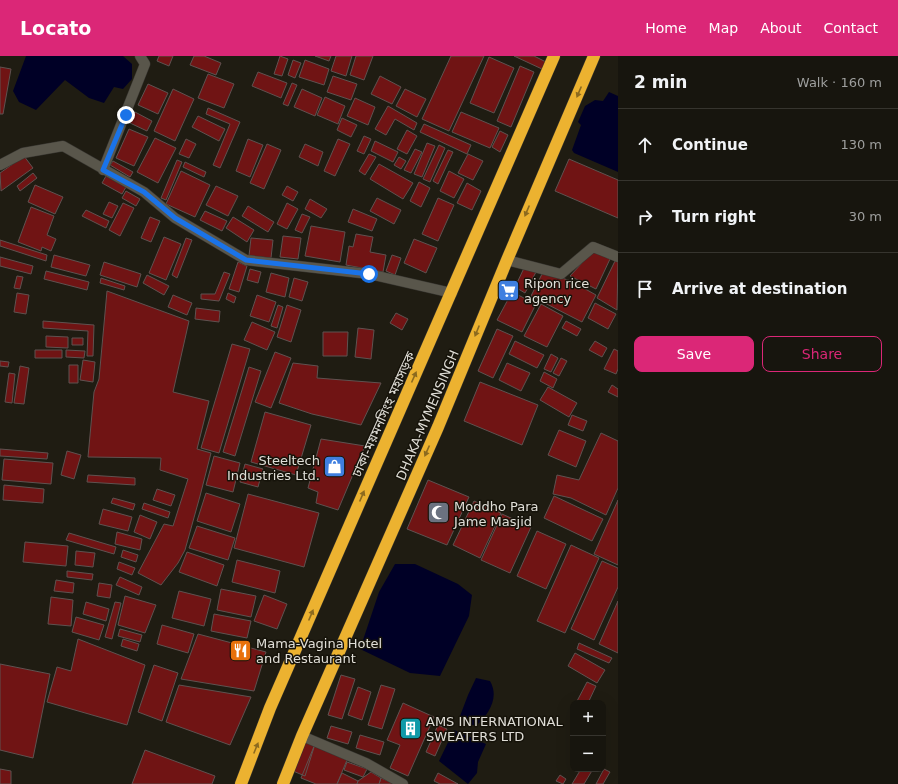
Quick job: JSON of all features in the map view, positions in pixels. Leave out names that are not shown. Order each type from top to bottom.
[{"type":"highway","name":"ঢাকা-ময়মনসিংহ মহাসড়ক","points":[[241,784],[270,708],[554,56]]},
{"type":"highway","name":"DHAKA-MYMENSINGH","points":[[283,784],[302,736],[438,427],[506,260],[594,56]]},
{"type":"street","points":[[103,170],[145,64],[140,56]]},
{"type":"street","points":[[0,165],[23,153],[63,146],[144,192],[175,218],[246,260],[369,274],[452,293]]},
{"type":"street","points":[[506,260],[561,274],[593,247],[618,257]]},
{"type":"street","points":[[302,736],[366,763],[403,784]]},
{"type":"water","points":[[26,56],[123,56],[132,64],[132,79],[123,89],[114,87],[104,103],[89,98],[65,80],[36,110],[19,102],[13,91]]},
{"type":"water","points":[[609,92],[618,96],[618,172],[574,153],[572,150],[581,125],[578,122],[585,106],[595,100],[603,101]]},
{"type":"water","points":[[395,564],[415,564],[458,584],[472,595],[469,616],[440,676],[410,673],[360,649],[379,592]]},
{"type":"water","points":[[476,678],[490,681],[494,694],[491,706],[485,717],[476,726],[464,722],[460,716]]},
{"type":"water","points":[[454,730],[486,744],[478,762],[477,773],[468,784],[439,761]]},
{"type":"building","points":[[159,56],[173,56],[169,66],[157,61]]},
{"type":"building","points":[[194,56],[204,56],[221,63],[216,75],[190,65]]},
{"type":"building","points":[[280,56],[288,59],[282,76],[274,74]]},
{"type":"building","points":[[315,56],[331,56],[329,61]]},
{"type":"building","points":[[336,56],[352,56],[346,76],[331,71]]},
{"type":"building","points":[[356,56],[373,56],[364,80],[350,75]]},
{"type":"building","points":[[451,56],[484,56],[449,131],[422,119]]},
{"type":"building","points":[[514,56],[534,56],[546,62],[542,69]]},
{"type":"building","points":[[489,57],[514,68],[494,113],[470,103]]},
{"type":"building","points":[[293,60],[301,63],[295,78],[288,75]]},
{"type":"building","points":[[305,60],[329,69],[324,85],[299,77]]},
{"type":"building","points":[[520,66],[534,72],[511,127],[497,121]]},
{"type":"building","points":[[0,67],[11,69],[3,114],[0,114]]},
{"type":"building","points":[[258,72],[287,83],[281,98],[252,86]]},
{"type":"building","points":[[208,74],[234,84],[224,108],[198,98]]},
{"type":"building","points":[[333,76],[357,84],[351,100],[327,92]]},
{"type":"building","points":[[380,76],[401,87],[392,104],[371,94]]},
{"type":"building","points":[[292,83],[297,85],[288,106],[283,104]]},
{"type":"building","points":[[148,84],[168,93],[158,114],[138,105]]},
{"type":"building","points":[[173,89],[194,99],[175,141],[154,131]]},
{"type":"building","points":[[302,89],[322,98],[315,116],[294,107]]},
{"type":"building","points":[[405,89],[426,99],[417,117],[396,106]]},
{"type":"building","points":[[325,97],[345,106],[338,124],[317,115]]},
{"type":"building","points":[[355,98],[375,107],[368,125],[347,116]]},
{"type":"building","points":[[388,106],[417,123],[414,130],[395,119],[386,135],[375,129]]},
{"type":"building","points":[[208,108],[240,122],[220,168],[213,165],[230,124],[206,114]]},
{"type":"building","points":[[135,112],[152,121],[147,131],[130,123]]},
{"type":"building","points":[[461,112],[499,128],[490,148],[452,132]]},
{"type":"building","points":[[198,116],[225,129],[219,141],[192,127]]},
{"type":"building","points":[[342,118],[357,125],[351,137],[337,130]]},
{"type":"building","points":[[424,124],[471,145],[467,154],[420,132]]},
{"type":"building","points":[[129,129],[148,137],[134,166],[116,158]]},
{"type":"building","points":[[407,130],[417,136],[407,154],[397,149]]},
{"type":"building","points":[[500,131],[508,135],[500,152],[492,147]]},
{"type":"building","points":[[364,136],[371,139],[364,154],[357,151]]},
{"type":"building","points":[[155,138],[176,148],[158,183],[137,172]]},
{"type":"building","points":[[186,139],[196,144],[189,158],[179,154]]},
{"type":"building","points":[[248,139],[263,145],[250,177],[236,171]]},
{"type":"building","points":[[338,139],[350,144],[335,176],[324,171]]},
{"type":"building","points":[[375,141],[398,152],[393,162],[371,151]]},
{"type":"building","points":[[427,143],[435,146],[422,177],[414,174]]},
{"type":"building","points":[[267,144],[281,150],[264,189],[250,183]]},
{"type":"building","points":[[305,144],[323,152],[318,166],[299,157]]},
{"type":"building","points":[[439,145],[445,148],[430,182],[423,179]]},
{"type":"building","points":[[415,149],[422,152],[411,173],[404,170]]},
{"type":"building","points":[[448,150],[453,152],[438,184],[433,181]]},
{"type":"building","points":[[369,154],[376,157],[365,175],[359,171]]},
{"type":"building","points":[[468,154],[483,161],[473,180],[458,173]]},
{"type":"building","points":[[24,156],[33,168],[1,191],[0,173]]},
{"type":"building","points":[[399,157],[406,161],[401,169],[394,165]]},
{"type":"building","points":[[569,159],[618,180],[618,218],[555,191]]},
{"type":"building","points":[[177,160],[182,162],[166,200],[161,198]]},
{"type":"building","points":[[113,161],[133,172],[130,177],[110,165]]},
{"type":"building","points":[[185,162],[206,172],[204,177],[183,167]]},
{"type":"building","points":[[379,164],[413,183],[403,199],[370,179]]},
{"type":"building","points":[[181,171],[210,185],[195,217],[166,204]]},
{"type":"building","points":[[449,171],[464,179],[454,198],[440,191]]},
{"type":"building","points":[[33,173],[37,178],[20,191],[17,186]]},
{"type":"building","points":[[106,176],[126,187],[122,194],[102,183]]},
{"type":"building","points":[[419,182],[430,188],[421,207],[410,201]]},
{"type":"building","points":[[467,183],[481,191],[472,210],[457,203]]},
{"type":"building","points":[[35,185],[63,197],[55,214],[28,202]]},
{"type":"building","points":[[216,186],[238,196],[228,216],[206,205]]},
{"type":"building","points":[[287,186],[298,192],[293,201],[282,195]]},
{"type":"building","points":[[126,191],[140,199],[136,206],[122,198]]},
{"type":"building","points":[[377,198],[401,210],[394,224],[370,211]]},
{"type":"building","points":[[438,198],[454,205],[438,241],[422,234]]},
{"type":"building","points":[[310,199],[327,209],[321,218],[305,209]]},
{"type":"building","points":[[109,202],[118,206],[112,218],[103,214]]},
{"type":"building","points":[[123,203],[134,208],[120,236],[109,230]]},
{"type":"building","points":[[287,203],[298,209],[287,229],[277,224]]},
{"type":"building","points":[[248,206],[274,222],[268,232],[242,216]]},
{"type":"building","points":[[31,207],[54,216],[47,235],[56,239],[51,251],[42,247],[41,251],[18,242]]},
{"type":"building","points":[[353,209],[377,219],[372,231],[348,222]]},
{"type":"building","points":[[86,210],[109,221],[106,228],[82,216]]},
{"type":"building","points":[[205,211],[227,221],[222,231],[200,220]]},
{"type":"building","points":[[302,214],[310,217],[302,233],[295,230]]},
{"type":"building","points":[[150,217],[160,221],[151,242],[141,238]]},
{"type":"building","points":[[233,217],[254,230],[247,242],[226,228]]},
{"type":"building","points":[[311,226],[345,232],[340,262],[305,256]]},
{"type":"building","points":[[356,234],[373,237],[370,252],[386,255],[383,272],[346,265],[349,246],[353,247]]},
{"type":"building","points":[[283,236],[301,238],[298,259],[280,257]]},
{"type":"building","points":[[164,237],[181,244],[166,280],[149,273]]},
{"type":"building","points":[[186,238],[192,240],[177,278],[172,275]]},
{"type":"building","points":[[251,238],[273,240],[271,258],[249,256]]},
{"type":"building","points":[[414,239],[437,248],[426,273],[404,263]]},
{"type":"building","points":[[0,240],[47,255],[46,261],[0,246]]},
{"type":"building","points":[[593,251],[610,259],[596,289],[570,276]]},
{"type":"building","points":[[54,255],[90,265],[86,276],[51,267]]},
{"type":"building","points":[[392,255],[401,258],[395,275],[386,271]]},
{"type":"building","points":[[0,257],[33,266],[31,274],[0,266]]},
{"type":"building","points":[[615,261],[618,262],[617,310],[597,298]]},
{"type":"building","points":[[104,262],[141,274],[137,287],[100,275]]},
{"type":"building","points":[[238,262],[247,266],[239,292],[229,289]]},
{"type":"building","points":[[525,266],[536,272],[525,293],[515,287]]},
{"type":"building","points":[[250,269],[261,272],[258,283],[247,280]]},
{"type":"building","points":[[46,271],[89,282],[87,290],[44,279]]},
{"type":"building","points":[[224,272],[230,274],[219,301],[201,299],[201,294],[215,294]]},
{"type":"building","points":[[543,272],[571,281],[596,295],[582,322],[531,296]]},
{"type":"building","points":[[271,273],[289,278],[285,297],[266,292]]},
{"type":"building","points":[[147,275],[169,286],[164,295],[143,283]]},
{"type":"building","points":[[17,276],[23,277],[20,289],[14,288]]},
{"type":"building","points":[[101,278],[125,286],[124,290],[100,283]]},
{"type":"building","points":[[294,278],[308,282],[302,301],[289,297]]},
{"type":"building","points":[[107,291],[189,321],[173,392],[209,401],[197,449],[211,453],[200,496],[185,550],[178,563],[161,585],[138,573],[164,524],[173,526],[188,479],[160,470],[161,458],[88,457],[94,392],[99,379]]},
{"type":"building","points":[[512,292],[536,304],[522,332],[497,320]]},
{"type":"building","points":[[17,293],[29,295],[26,314],[14,312]]},
{"type":"building","points":[[228,293],[236,297],[234,303],[226,299]]},
{"type":"building","points":[[173,295],[192,303],[187,315],[168,307]]},
{"type":"building","points":[[257,295],[276,302],[269,322],[250,316]]},
{"type":"building","points":[[595,303],[616,314],[608,329],[588,318]]},
{"type":"building","points":[[541,304],[563,316],[547,347],[524,336]]},
{"type":"building","points":[[278,305],[283,307],[277,328],[271,326]]},
{"type":"building","points":[[287,305],[301,310],[291,342],[277,337]]},
{"type":"building","points":[[196,308],[220,311],[219,322],[195,319]]},
{"type":"building","points":[[396,313],[408,319],[402,330],[390,323]]},
{"type":"building","points":[[43,321],[94,325],[93,356],[87,356],[88,331],[43,328]]},
{"type":"building","points":[[566,321],[581,329],[577,336],[562,328]]},
{"type":"building","points":[[252,322],[275,332],[267,350],[244,340]]},
{"type":"building","points":[[358,328],[374,330],[371,359],[355,357]]},
{"type":"building","points":[[497,329],[513,336],[493,378],[478,371]]},
{"type":"building","points":[[323,332],[348,332],[347,356],[323,356]]},
{"type":"building","points":[[46,336],[68,337],[68,348],[46,347]]},
{"type":"building","points":[[72,338],[83,338],[83,345],[72,345]]},
{"type":"building","points":[[515,341],[544,355],[537,368],[509,354]]},
{"type":"building","points":[[595,341],[607,348],[602,357],[589,350]]},
{"type":"building","points":[[232,344],[250,349],[219,453],[201,448]]},
{"type":"building","points":[[614,349],[618,351],[618,369],[616,374],[604,369]]},
{"type":"building","points":[[35,350],[62,350],[62,358],[35,358]]},
{"type":"building","points":[[66,350],[85,351],[84,358],[66,357]]},
{"type":"building","points":[[275,352],[291,358],[271,408],[255,402]]},
{"type":"building","points":[[551,354],[558,358],[551,372],[544,369]]},
{"type":"building","points":[[561,358],[567,361],[559,376],[553,373]]},
{"type":"building","points":[[83,360],[95,362],[93,382],[80,380]]},
{"type":"building","points":[[0,361],[9,362],[8,367],[0,366]]},
{"type":"building","points":[[293,363],[318,366],[317,378],[381,383],[361,425],[312,414],[279,403]]},
{"type":"building","points":[[507,363],[530,373],[521,391],[499,380]]},
{"type":"building","points":[[69,365],[78,365],[78,383],[69,383]]},
{"type":"building","points":[[20,366],[29,368],[24,404],[14,403]]},
{"type":"building","points":[[249,367],[261,371],[235,456],[223,452]]},
{"type":"building","points":[[544,372],[557,379],[553,388],[540,381]]},
{"type":"building","points":[[9,373],[15,374],[12,403],[5,402]]},
{"type":"building","points":[[480,382],[538,405],[522,445],[464,421]]},
{"type":"building","points":[[612,385],[618,389],[618,397],[608,392]]},
{"type":"building","points":[[548,387],[577,403],[569,417],[540,400]]},
{"type":"building","points":[[265,412],[311,425],[296,475],[251,462]]},
{"type":"building","points":[[572,415],[587,421],[583,431],[568,425]]},
{"type":"building","points":[[559,430],[586,441],[576,467],[548,455]]},
{"type":"building","points":[[601,433],[618,441],[618,488],[606,515],[571,498],[553,494],[557,475],[579,480]]},
{"type":"building","name":"Steeltech Industries Ltd.","points":[[321,439],[365,446],[338,510],[316,503],[318,492],[308,488]]},
{"type":"building","points":[[0,449],[48,453],[47,459],[0,456]]},
{"type":"building","points":[[67,451],[81,455],[74,479],[61,475]]},
{"type":"building","points":[[214,456],[240,463],[233,492],[206,485]]},
{"type":"building","points":[[4,459],[53,463],[51,484],[2,480]]},
{"type":"building","points":[[245,464],[263,469],[258,487],[240,482]]},
{"type":"building","points":[[88,475],[135,478],[135,485],[87,482]]},
{"type":"building","name":"Moddho Para Jame Masjid","points":[[428,480],[469,497],[447,545],[407,529]]},
{"type":"building","points":[[4,485],[44,489],[43,503],[3,500]]},
{"type":"building","points":[[157,489],[175,495],[171,506],[153,500]]},
{"type":"building","points":[[206,493],[240,504],[231,532],[197,521]]},
{"type":"building","points":[[248,494],[319,513],[304,567],[234,548]]},
{"type":"building","points":[[554,496],[603,519],[592,541],[544,518]]},
{"type":"building","points":[[113,498],[135,504],[133,510],[111,503]]},
{"type":"building","points":[[618,500],[618,565],[594,554]]},
{"type":"building","points":[[474,501],[501,513],[480,558],[453,545]]},
{"type":"building","points":[[144,503],[170,512],[168,518],[142,509]]},
{"type":"building","points":[[103,509],[132,517],[128,531],[99,524]]},
{"type":"building","points":[[502,514],[531,527],[510,573],[481,560]]},
{"type":"building","points":[[140,515],[157,522],[150,539],[134,532]]},
{"type":"building","points":[[197,526],[235,538],[228,560],[189,548]]},
{"type":"building","points":[[537,531],[566,544],[546,589],[517,576]]},
{"type":"building","points":[[117,532],[142,539],[140,550],[115,544]]},
{"type":"building","points":[[69,533],[116,547],[114,554],[66,540]]},
{"type":"building","points":[[25,542],[68,546],[66,566],[23,562]]},
{"type":"building","points":[[571,545],[599,558],[565,633],[537,621]]},
{"type":"building","points":[[123,550],[138,555],[136,562],[121,557]]},
{"type":"building","points":[[76,551],[95,553],[93,567],[75,565]]},
{"type":"building","points":[[187,552],[224,565],[217,586],[179,572]]},
{"type":"building","points":[[237,560],[280,571],[275,593],[232,582]]},
{"type":"building","points":[[602,561],[618,568],[618,587],[594,640],[571,629]]},
{"type":"building","points":[[119,562],[135,568],[132,575],[117,569]]},
{"type":"building","points":[[67,571],[93,574],[92,580],[67,577]]},
{"type":"building","points":[[120,577],[142,587],[139,595],[116,585]]},
{"type":"building","points":[[56,580],[74,583],[73,593],[54,591]]},
{"type":"building","points":[[99,583],[112,585],[110,598],[97,596]]},
{"type":"building","points":[[221,589],[256,596],[251,617],[217,610]]},
{"type":"building","points":[[179,591],[211,599],[204,626],[172,618]]},
{"type":"building","points":[[264,595],[287,604],[277,629],[254,621]]},
{"type":"building","points":[[125,596],[156,605],[145,633],[118,625]]},
{"type":"building","points":[[51,597],[73,600],[71,626],[48,624]]},
{"type":"building","points":[[618,601],[618,653],[599,644]]},
{"type":"building","points":[[86,602],[109,609],[106,621],[83,614]]},
{"type":"building","points":[[115,602],[121,603],[112,639],[105,637]]},
{"type":"building","points":[[214,614],[251,621],[247,638],[211,631]]},
{"type":"building","points":[[76,617],[104,625],[99,640],[72,632]]},
{"type":"building","points":[[162,625],[194,634],[188,653],[157,644]]},
{"type":"building","points":[[120,629],[142,635],[140,642],[118,636]]},
{"type":"building","points":[[198,634],[266,652],[254,691],[181,679]]},
{"type":"building","points":[[78,639],[145,665],[127,725],[47,702],[57,667],[71,671]]},
{"type":"building","points":[[123,639],[139,644],[137,651],[121,646]]},
{"type":"building","points":[[579,643],[612,658],[609,663],[577,649]]},
{"type":"building","points":[[575,653],[605,670],[597,683],[568,666]]},
{"type":"building","points":[[0,664],[50,674],[33,758],[0,750]]},
{"type":"building","points":[[154,665],[178,673],[162,721],[138,712]]},
{"type":"building","points":[[341,675],[355,679],[342,719],[328,715]]},
{"type":"building","points":[[587,682],[596,686],[589,700],[578,700]]},
{"type":"building","points":[[179,685],[251,697],[230,745],[166,722]]},
{"type":"building","points":[[381,685],[395,689],[382,729],[368,725]]},
{"type":"building","points":[[358,687],[371,692],[362,720],[348,715]]},
{"type":"building","name":"AMS INTERNATIONAL SWEATERS LTD","points":[[403,703],[434,717],[408,776],[390,768],[400,745],[387,740]]},
{"type":"building","points":[[438,725],[447,729],[435,756],[426,752]]},
{"type":"building","points":[[331,726],[352,732],[348,744],[327,738]]},
{"type":"building","points":[[360,735],[384,742],[380,755],[356,748]]},
{"type":"building","points":[[304,741],[315,744],[305,776],[293,771]]},
{"type":"building","points":[[315,744],[319,748],[347,760],[337,784],[316,784],[301,778]]},
{"type":"building","points":[[145,750],[215,776],[212,784],[132,784]]},
{"type":"building","points":[[347,762],[367,769],[363,777],[344,770]]},
{"type":"building","points":[[0,769],[11,771],[11,784],[0,784]]},
{"type":"building","points":[[606,770],[610,772],[603,784],[596,784],[602,772],[606,772]]},
{"type":"building","points":[[371,772],[381,778],[379,784],[357,784],[358,781]]},
{"type":"building","points":[[579,772],[591,772],[584,784],[572,784]]},
{"type":"building","points":[[342,773],[358,781],[357,784],[337,784]]},
{"type":"building","points":[[438,773],[458,784],[440,784],[434,781]]},
{"type":"building","points":[[560,775],[566,779],[563,784],[556,781]]},
{"type":"building","points":[[381,778],[395,784],[379,784]]},
{"type":"place","name":"Ripon rice agency","points":[[509,290]]},
{"type":"place","name":"Steeltech Industries Ltd.","points":[[335,467]]},
{"type":"place","name":"Moddho Para Jame Masjid","points":[[438,513]]},
{"type":"place","name":"Mama-Vagina Hotel and Restaurant","points":[[241,650]]},
{"type":"place","name":"AMS INTERNATIONAL SWEATERS LTD","points":[[411,728]]},
{"type":"route","points":[[126,115],[103,170],[144,192],[175,218],[246,260],[369,274]]}]
